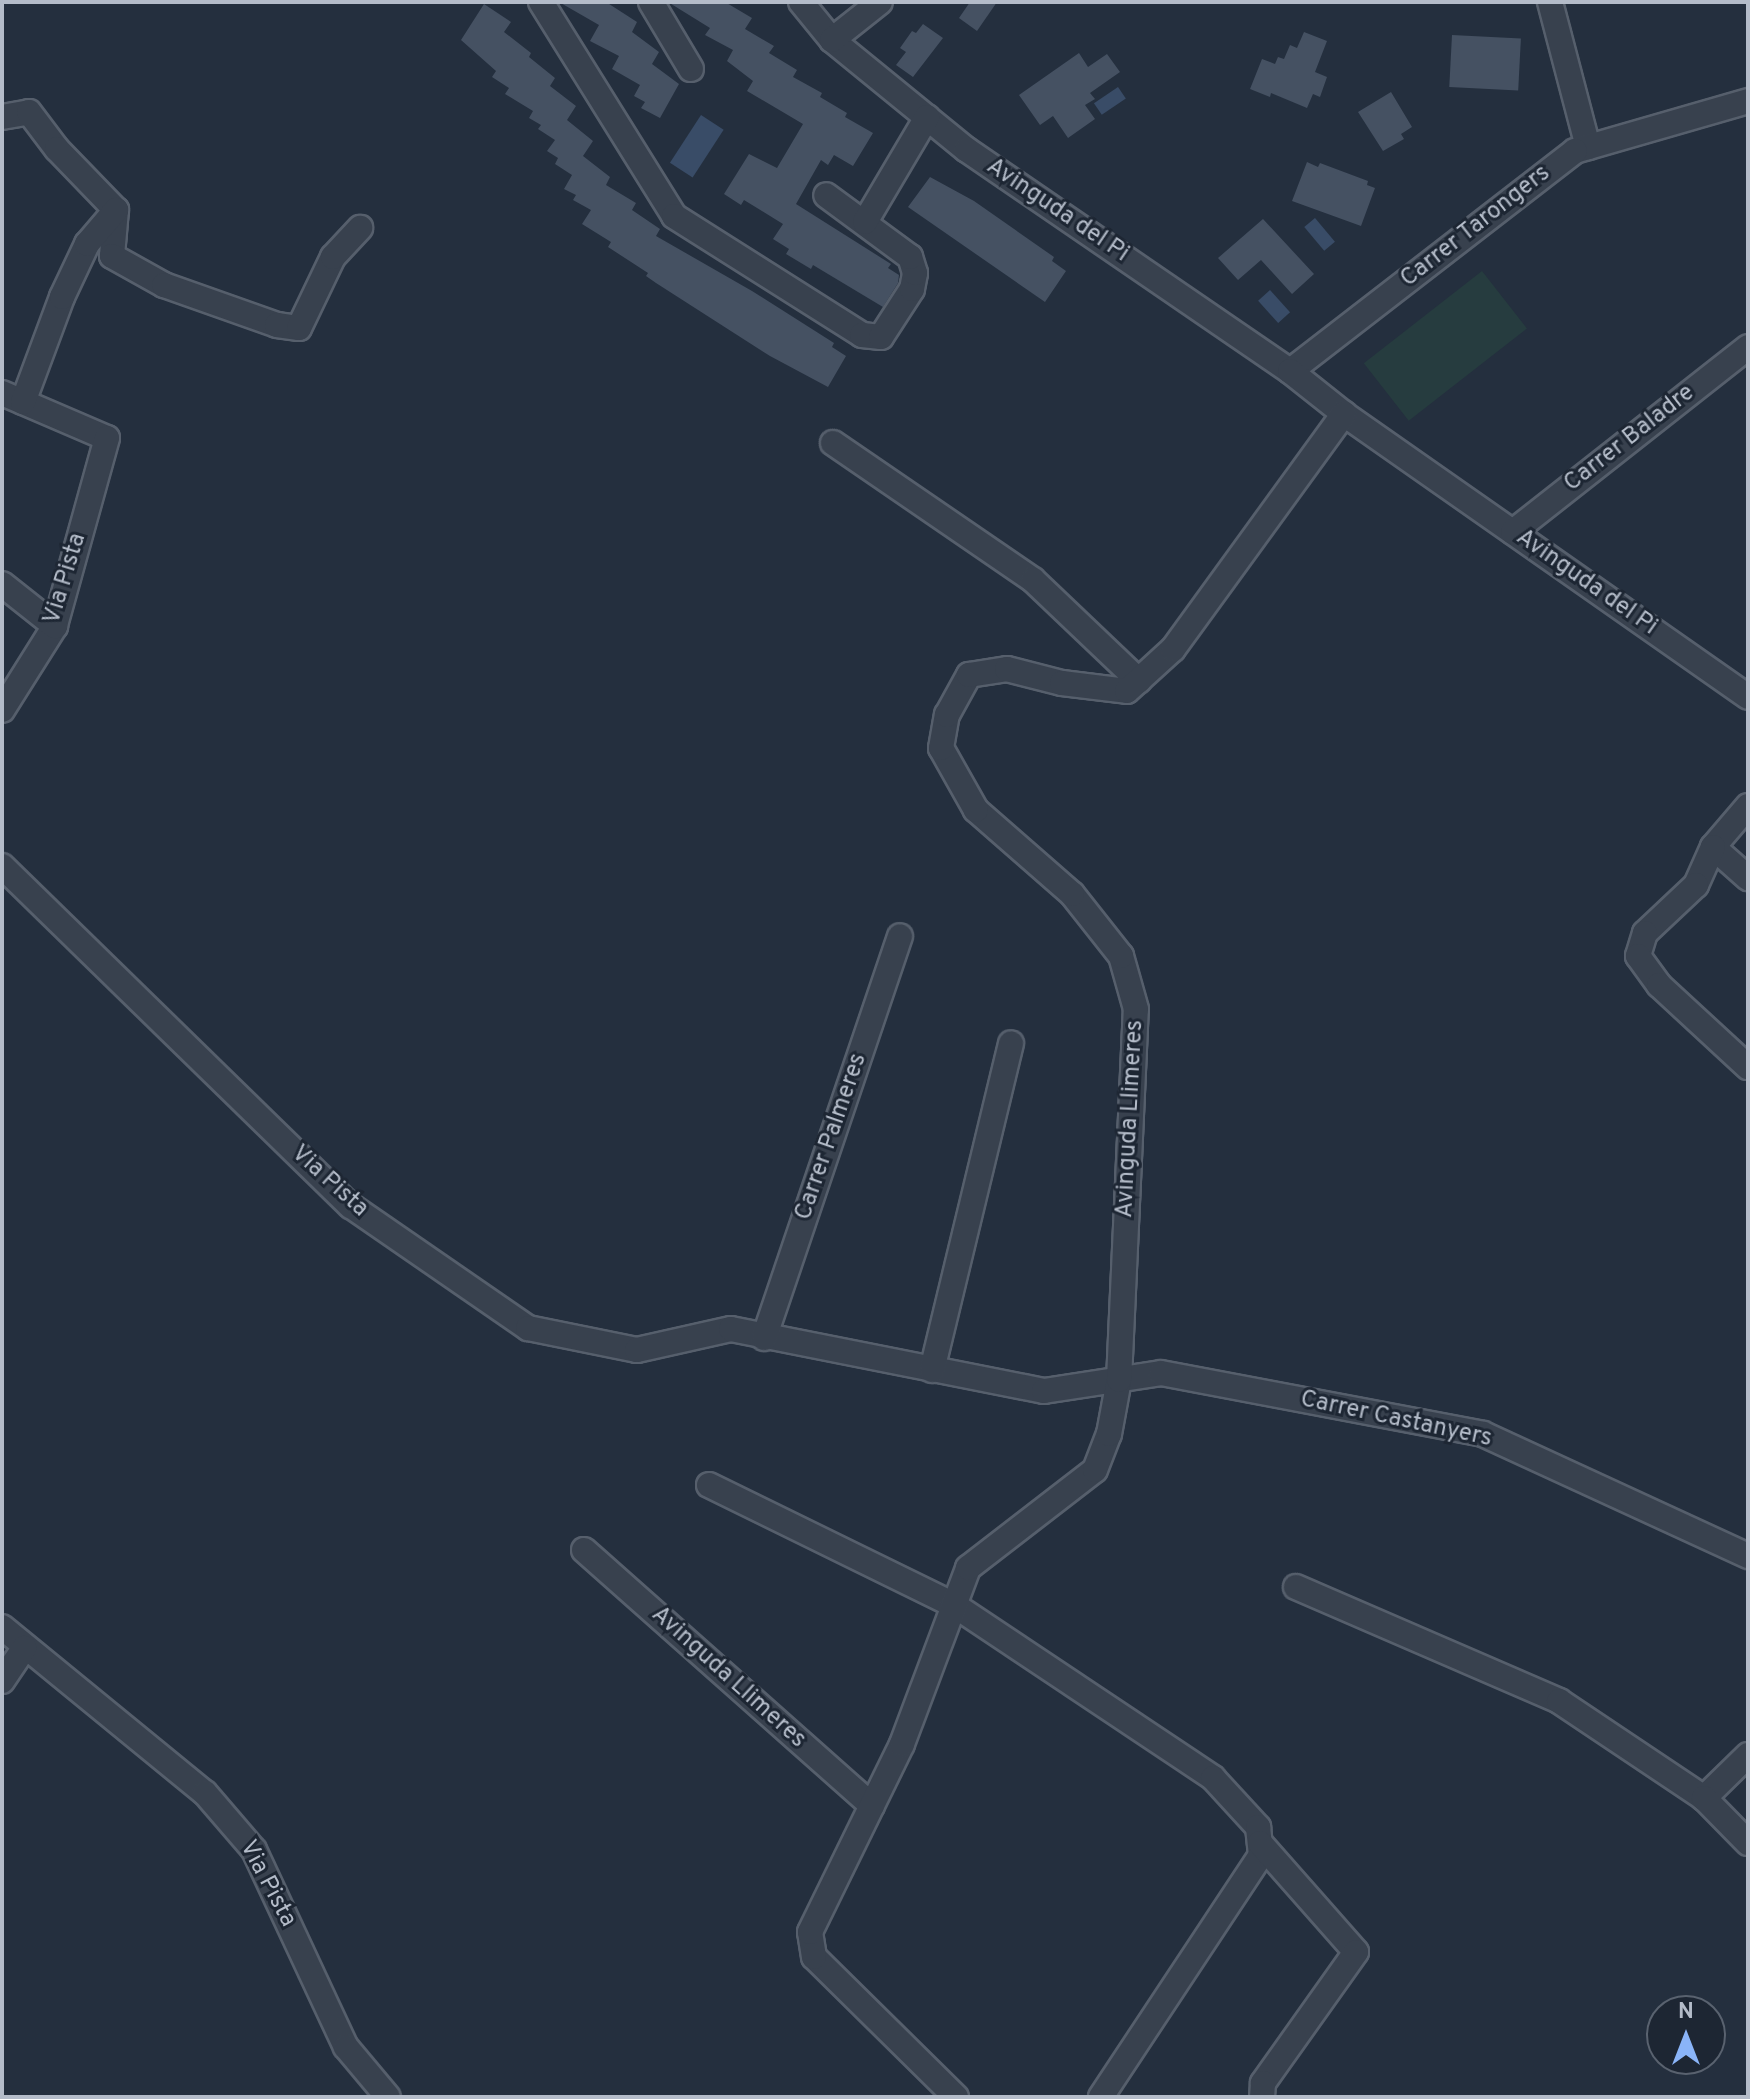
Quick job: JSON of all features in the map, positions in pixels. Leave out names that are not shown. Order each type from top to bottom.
[{"type":"street","points":[[541,2],[674,216],[862,335],[881,337],[912,289],[915,273],[910,257],[826,195]]},
{"type":"street","points":[[651,2],[691,69]]},
{"type":"street","name":"Avinguda del Pi","points":[[801,2],[832,40],[967,150],[1290,371]]},
{"type":"street","points":[[832,40],[880,2]]},
{"type":"street","points":[[1550,2],[1588,147]]},
{"type":"street","name":"Carrer Tarongers","points":[[1290,371],[1575,151],[1748,101]]},
{"type":"street","points":[[2,117],[29,112],[57,149],[116,210],[112,256],[164,285],[277,325],[299,328],[333,257],[360,228]]},
{"type":"street","points":[[865,222],[927,117]]},
{"type":"street","points":[[13,398],[81,257],[116,210]]},
{"type":"street","name":"Carrer Baladre","points":[[1513,532],[1748,347]]},
{"type":"street","points":[[833,443],[1033,580],[1139,681],[1173,649],[1344,414],[1290,371]]},
{"type":"street","name":"Via Pista","points":[[2,710],[55,626],[107,438],[13,398]]},
{"type":"street","name":"Avinguda del Pi","points":[[1344,414],[1748,697]]},
{"type":"street","points":[[2,584],[55,626]]},
{"type":"street","name":"Avinguda Llimeres","points":[[956,2097],[814,1957],[810,1932],[902,1744],[968,1568],[1095,1470],[1109,1434],[1119,1380],[1136,1009],[1121,956],[1072,894],[976,810],[941,748],[947,715],[969,675],[1007,669],[1062,683],[1127,691],[1139,681]]},
{"type":"street","points":[[1748,806],[1713,847],[1696,885],[1645,933],[1638,956],[1659,985],[1748,1067]]},
{"type":"street","points":[[1713,847],[1748,878]]},
{"type":"street","name":"Via Pista","points":[[2,866],[351,1206],[528,1328],[637,1350],[731,1329],[764,1338]]},
{"type":"street","name":"Carrer Palmeres","points":[[764,1338],[900,936]]},
{"type":"street","points":[[932,1370],[1011,1043]]},
{"type":"street","points":[[764,1338],[1044,1391],[1119,1380]]},
{"type":"street","name":"Carrer Castanyers","points":[[1119,1380],[1161,1373],[1483,1434],[1748,1556]]},
{"type":"street","points":[[709,1485],[954,1605],[1213,1778],[1258,1827],[1261,1855],[1101,2097]]},
{"type":"street","name":"Avinguda Llimeres","points":[[584,1550],[872,1806]]},
{"type":"street","points":[[1296,1587],[1559,1701],[1704,1798],[1748,1843]]},
{"type":"street","name":"Via Pista","points":[[2,1627],[205,1793],[254,1850],[346,2047],[388,2097]]},
{"type":"street","points":[[2,1681],[24,1648]]},
{"type":"street","points":[[1704,1798],[1748,1755]]},
{"type":"street","points":[[1260,1843],[1356,1952],[1263,2083],[1262,2097]]},
{"type":"green space","points":[[1482,271],[1527,329],[1409,421],[1364,363]]},
{"type":"water","points":[[1118,87],[1126,99],[1102,115],[1094,103]]},
{"type":"water","points":[[701,115],[724,130],[693,178],[670,163]]},
{"type":"water","points":[[1315,218],[1335,242],[1324,251],[1304,227]]},
{"type":"water","points":[[1270,290],[1290,312],[1278,323],[1258,301]]},
{"type":"building","points":[[559,2],[606,2],[637,22],[632,32],[659,52],[652,64],[679,84],[660,118],[641,108],[645,102],[634,96],[640,85],[612,69],[619,56],[590,41],[599,25]]},
{"type":"building","points":[[668,2],[725,2],[752,18],[745,29],[774,46],[769,53],[797,70],[793,77],[822,93],[820,97],[847,113],[845,117],[873,133],[853,166],[834,155],[828,165],[821,160],[796,204],[891,264],[888,268],[899,275],[898,283],[883,307],[813,265],[811,269],[786,254],[789,249],[773,239],[783,224],[744,200],[741,205],[724,194],[749,154],[777,168],[803,124],[747,91],[753,81],[727,61],[733,50],[705,35],[710,28]]},
{"type":"building","points":[[970,2],[997,2],[977,31],[959,18]]},
{"type":"building","points":[[484,4],[511,22],[504,32],[531,53],[529,57],[555,78],[550,86],[576,106],[567,120],[593,141],[583,156],[610,177],[606,185],[636,203],[632,210],[660,229],[656,236],[752,291],[834,343],[832,347],[846,356],[828,387],[770,356],[656,283],[646,276],[648,273],[608,247],[611,242],[582,224],[591,210],[573,200],[576,195],[564,189],[572,175],[555,164],[558,158],[547,151],[555,140],[538,129],[541,125],[529,118],[533,111],[505,94],[509,88],[492,77],[496,71],[461,40]]},
{"type":"building","points":[[923,24],[943,38],[913,77],[896,65],[906,52],[900,48],[912,31],[916,33]]},
{"type":"building","points":[[1304,32],[1327,41],[1315,72],[1327,77],[1320,97],[1313,94],[1307,108],[1271,93],[1270,97],[1250,89],[1262,59],[1275,64],[1278,57],[1284,59],[1290,45],[1297,48]]},
{"type":"building","points":[[1452,35],[1521,39],[1518,91],[1449,87]]},
{"type":"building","points":[[1079,53],[1088,67],[1107,54],[1120,72],[1090,93],[1095,99],[1085,105],[1095,119],[1068,138],[1053,116],[1040,125],[1019,95]]},
{"type":"building","points":[[1391,92],[1412,127],[1401,134],[1404,139],[1383,151],[1358,112]]},
{"type":"building","points":[[1307,162],[1318,167],[1320,163],[1368,181],[1367,185],[1375,188],[1361,226],[1292,201]]},
{"type":"building","points":[[930,177],[974,201],[1054,257],[1052,261],[1066,271],[1045,302],[908,207]]},
{"type":"building","points":[[1263,219],[1314,274],[1292,294],[1261,260],[1238,280],[1218,258]]}]
